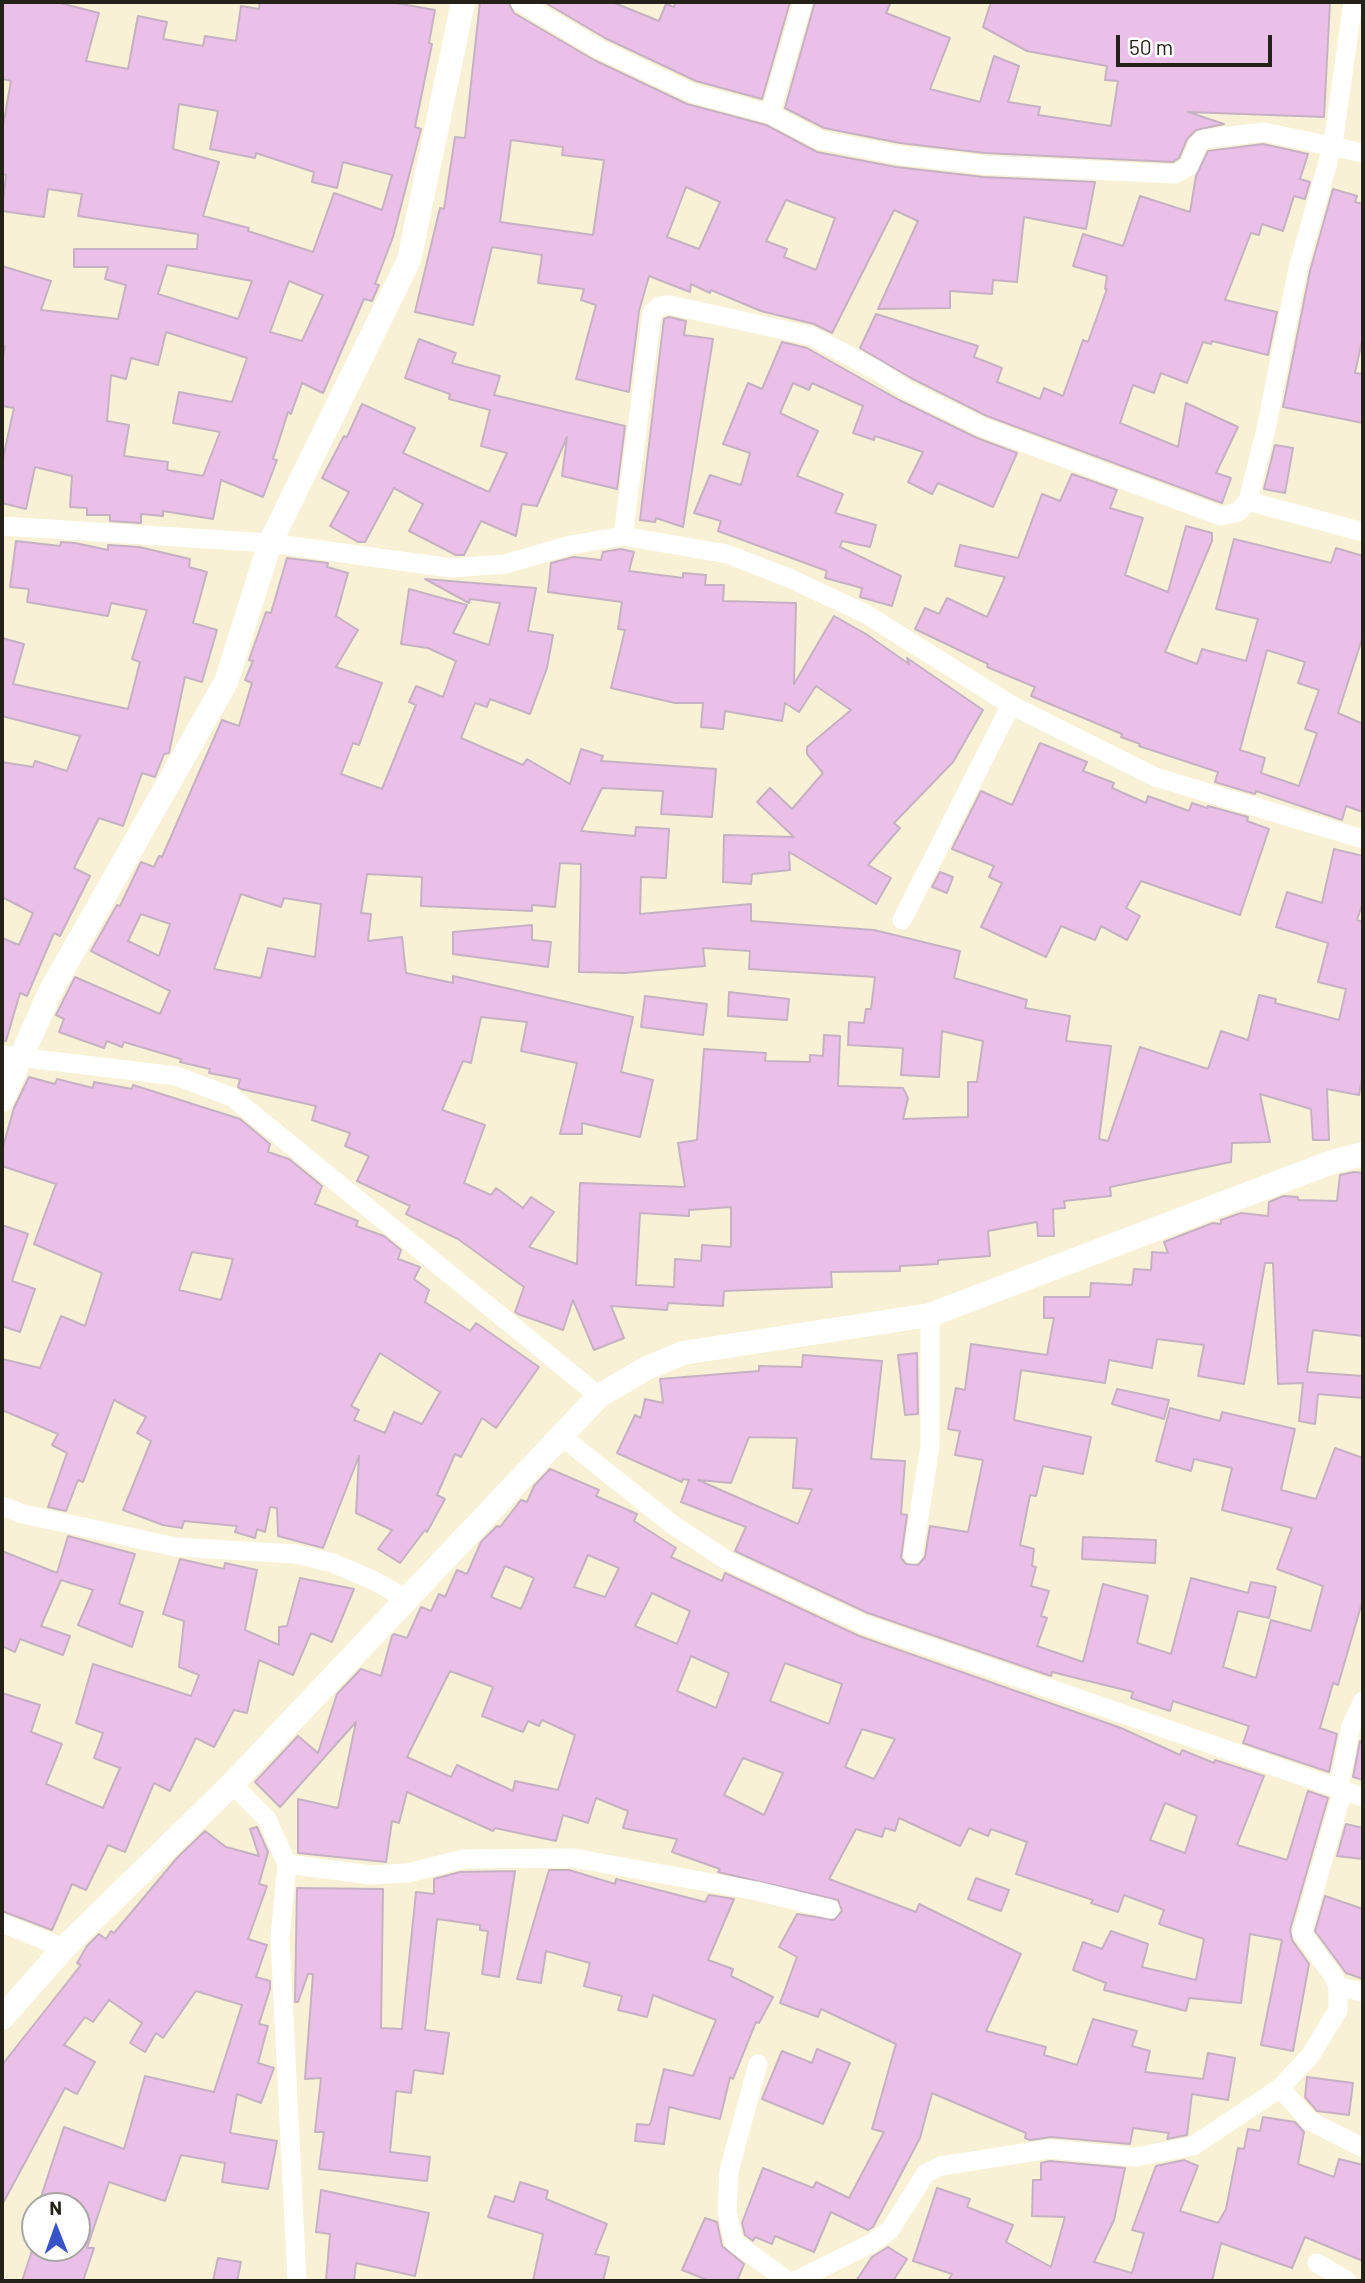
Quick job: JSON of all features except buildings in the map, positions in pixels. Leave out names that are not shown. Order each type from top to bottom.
[{"type":"street","points":[[2,1100],[10,1056],[51,990],[226,682],[270,543],[409,260],[463,2]]},
{"type":"street","points":[[520,2],[599,49],[692,93],[769,114],[820,140],[898,155],[984,165],[1176,174],[1189,166],[1198,144],[1212,137],[1264,132],[1333,144],[1363,153]]},
{"type":"street","points":[[769,114],[803,2]]},
{"type":"street","points":[[623,536],[652,313],[659,306],[670,305],[811,336],[878,371],[905,389],[982,427],[1221,516],[1238,512],[1248,501],[1266,429],[1298,268],[1333,144],[1353,2]]},
{"type":"street","points":[[1248,501],[1363,533]]},
{"type":"street","points":[[2,526],[270,543],[451,568],[505,564],[571,545],[623,536],[727,554],[789,578],[866,614],[1012,705],[1155,777],[1363,839]]},
{"type":"street","points":[[902,920],[1012,705]]},
{"type":"street","points":[[10,1056],[176,1076],[232,1097],[599,1396]]},
{"type":"street","points":[[2,2018],[64,1948],[232,1784],[599,1396],[645,1369],[683,1353],[725,1344],[820,1334],[930,1315],[1320,1167],[1363,1154]]},
{"type":"street","points":[[913,1554],[930,1446],[930,1315]]},
{"type":"street","points":[[560,1435],[673,1525],[728,1562],[863,1624],[1363,1797]]},
{"type":"street","points":[[2,1506],[23,1514],[176,1547],[296,1554],[333,1563],[375,1581],[406,1599]]},
{"type":"street","points":[[795,2281],[872,2243],[890,2230],[926,2173],[941,2166],[1050,2149],[1136,2157],[1193,2146],[1280,2088],[1310,2056],[1338,2010],[1338,1987],[1302,1933],[1341,1788],[1351,1726],[1363,1701]]},
{"type":"street","points":[[232,1784],[267,1819],[287,1864],[280,1938],[297,2281]]},
{"type":"street","points":[[287,1864],[371,1875],[408,1873],[463,1860],[573,1858],[733,1886],[830,1909]]},
{"type":"street","points":[[2,1923],[64,1948]]},
{"type":"street","points":[[1338,1987],[1363,1992]]},
{"type":"street","points":[[758,2064],[729,2171],[727,2212],[734,2242],[788,2281]]},
{"type":"street","points":[[1280,2088],[1310,2121],[1363,2148]]},
{"type":"street","points":[[1317,2263],[1347,2281]]}]
